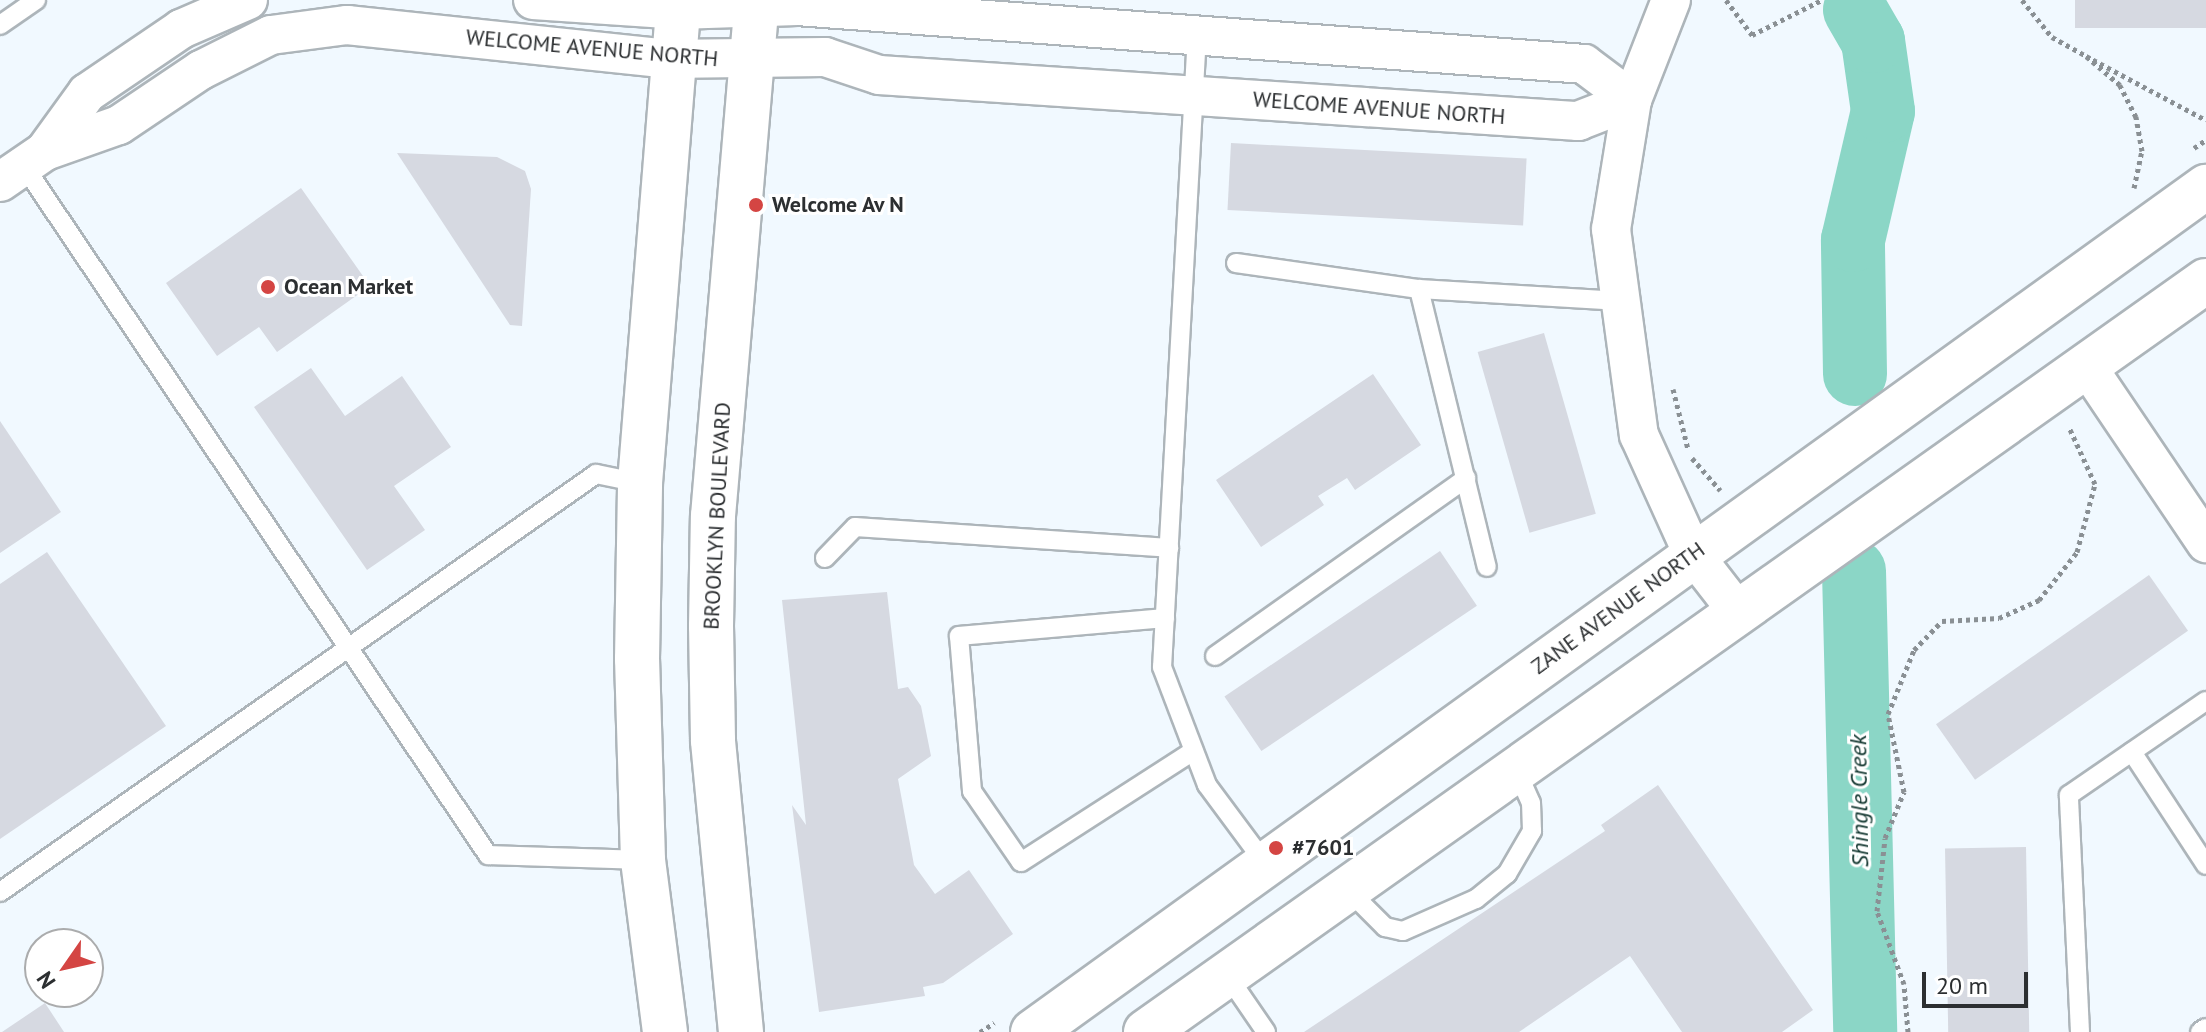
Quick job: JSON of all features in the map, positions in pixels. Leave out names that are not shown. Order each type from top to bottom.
[{"type":"street","points":[[23,166],[87,93],[181,29],[248,0]]},
{"type":"street","name":"WELCOME AVENUE NORTH","points":[[533,0],[756,4],[1584,64],[1632,100]]},
{"type":"street","points":[[1671,0],[1632,100],[1611,229],[1639,435],[1693,554],[1738,612]]},
{"type":"street","name":"BROOKLYN BOULEVARD","points":[[741,1032],[715,770],[711,626],[756,4]]},
{"type":"street","points":[[665,1032],[643,860],[640,483],[678,5]]},
{"type":"street","name":"WELCOME AVENUE NORTH","points":[[23,166],[119,125],[201,70],[271,35],[347,25],[673,59],[825,57],[879,75],[1578,121],[1632,100]]},
{"type":"street","name":"ZANE AVENUE NORTH","points":[[1033,1032],[1933,380],[2194,172]]},
{"type":"street","points":[[1146,1032],[2206,281]]},
{"type":"street","points":[[2086,365],[2206,543]]},
{"type":"lane","points":[[0,25],[36,0]]},
{"type":"lane","points":[[1197,34],[1198,97],[1162,667],[1207,785],[1265,863]]},
{"type":"lane","points":[[23,166],[488,855],[643,860]]},
{"type":"lane","points":[[1236,263],[1419,289],[1621,301]]},
{"type":"lane","points":[[1419,289],[1487,567]]},
{"type":"lane","points":[[0,892],[596,474],[640,483]]},
{"type":"lane","points":[[1215,656],[1466,478]]},
{"type":"lane","points":[[825,558],[855,527],[1169,548]]},
{"type":"lane","points":[[1165,618],[959,636],[972,791],[1021,862],[1193,751]]},
{"type":"lane","points":[[2080,1032],[2069,795],[2206,701]]},
{"type":"lane","points":[[2132,752],[2206,865]]},
{"type":"lane","points":[[1347,889],[1385,927],[1403,931],[1425,928],[1476,899],[1507,874],[1532,831],[1531,803],[1516,769]]},
{"type":"lane","points":[[1227,974],[1266,1032]]},
{"type":"lane","points":[[2200,1032],[2206,1028]]},
{"type":"path","points":[[1726,0],[1752,35],[1822,0]]},
{"type":"path","points":[[2022,0],[2052,37],[2206,120]]},
{"type":"path","points":[[2086,56],[2120,85],[2136,117],[2142,151],[2133,193]]},
{"type":"path","points":[[2194,172],[2206,140]]},
{"type":"path","points":[[2121,201],[2145,184]]},
{"type":"path","points":[[1671,382],[1690,456],[1719,490],[1730,484]]},
{"type":"path","points":[[1908,1032],[1904,984],[1877,911],[1885,838],[1904,792],[1888,714],[1914,650],[1942,621],[1999,618],[2039,600],[2077,552],[2095,484],[2046,393]]},
{"type":"building","points":[[2075,0],[2206,0],[2206,28],[2075,28]]},
{"type":"building","points":[[1231,143],[1527,158],[1523,225],[1227,210]]},
{"type":"building","points":[[397,153],[497,157],[525,171],[531,189],[522,326],[510,325]]},
{"type":"building","points":[[301,188],[370,286],[277,352],[259,327],[217,356],[166,283]]},
{"type":"building","points":[[1544,333],[1596,514],[1529,533],[1478,352]]},
{"type":"building","points":[[311,368],[345,416],[402,376],[451,447],[394,486],[425,530],[367,570],[254,407]]},
{"type":"building","points":[[1373,374],[1421,445],[1355,490],[1347,478],[1318,496],[1324,505],[1261,547],[1216,480]]},
{"type":"building","points":[[0,421],[61,512],[0,553]]},
{"type":"building","points":[[1440,551],[1477,606],[1261,751],[1224,696]]},
{"type":"building","points":[[47,552],[166,726],[0,839],[0,584]]},
{"type":"building","points":[[2149,575],[2188,631],[1975,780],[1936,724]]},
{"type":"building","points":[[887,592],[898,689],[908,687],[921,706],[931,756],[898,779],[914,865],[935,894],[969,870],[1013,934],[943,983],[923,987],[925,996],[819,1012],[792,805],[806,825],[782,600]]},
{"type":"building","points":[[1658,785],[1813,1010],[1782,1032],[1682,1032],[1630,956],[1519,1032],[1304,1032],[1605,831],[1601,825]]},
{"type":"building","points":[[2026,847],[2029,1032],[1948,1032],[1945,848]]},
{"type":"building","points":[[38,1008],[48,1008],[64,1032],[2,1032]]},
{"type":"waterway","name":"Shingle Creek","points":[[1855,10],[1873,41],[1883,111],[1853,240],[1855,374]]},
{"type":"waterway","name":"Shingle Creek","points":[[1854,571],[1865,1032]]},
{"type":"place","name":"Welcome Av N","points":[[756,205]]},
{"type":"place","name":"Ocean Market","points":[[268,287]]},
{"type":"place","name":"#7601","points":[[1276,848]]}]
